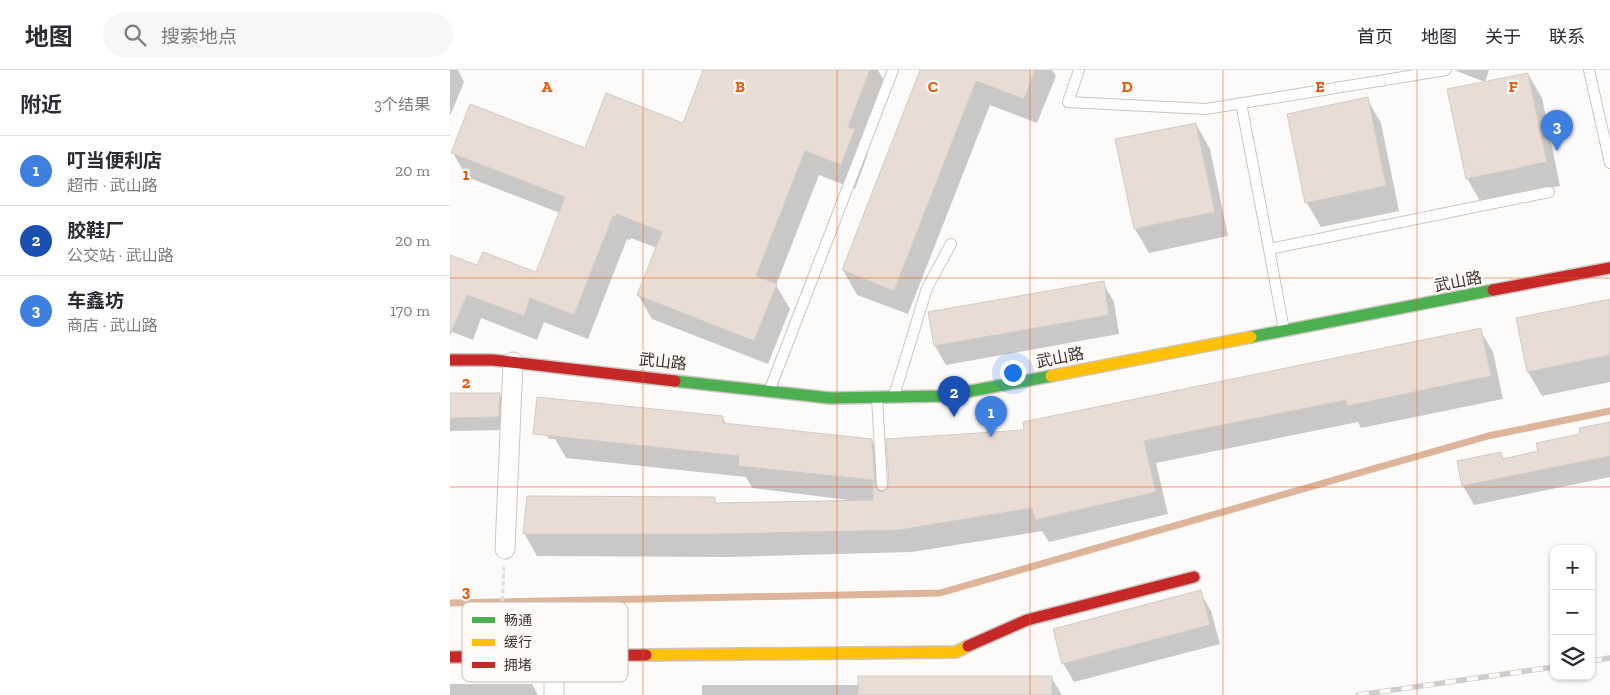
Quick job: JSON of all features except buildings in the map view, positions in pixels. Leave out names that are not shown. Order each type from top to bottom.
[{"type":"main road","name":"武山路","points":[[450,360],[513,362],[830,398],[944,396],[1610,268]]},
{"type":"main road","points":[[628,655],[956,652],[1027,620],[1194,576]]},
{"type":"street","points":[[505,549],[513,362]]},
{"type":"street","points":[[554,682],[554,695]]},
{"type":"lane","points":[[770,390],[892,70]]},
{"type":"lane","points":[[1079,70],[1068,102],[1206,109],[1446,70]]},
{"type":"lane","points":[[1589,70],[1610,163]]},
{"type":"lane","points":[[1241,103],[1284,331]]},
{"type":"lane","points":[[1269,249],[1549,192]]},
{"type":"lane","points":[[894,396],[927,288],[951,244]]},
{"type":"lane","points":[[876,397],[882,485]]},
{"type":"path","points":[[502,602],[505,549]]},
{"type":"waterway","points":[[499,602],[940,593],[1488,436],[1610,411]]},
{"type":"waterway","points":[[450,603],[462,603]]},
{"type":"railway","points":[[1595,660],[1610,658]]},
{"type":"railway","points":[[1358,695],[1550,668]]},
{"type":"traffic: fast","points":[[1251,337],[1493,290]]},
{"type":"traffic: fast","points":[[675,381],[830,398],[944,396],[1051,376]]},
{"type":"traffic: slow","points":[[1051,376],[1251,337]]},
{"type":"traffic: slow","points":[[646,655],[956,652],[968,646]]},
{"type":"traffic: jam","points":[[1493,290],[1610,268]]},
{"type":"traffic: jam","points":[[450,360],[493,360],[675,381]]},
{"type":"traffic: jam","points":[[968,646],[1027,620],[1194,577]]},
{"type":"traffic: jam","points":[[628,655],[646,655]]},
{"type":"traffic: jam","points":[[450,657],[462,657]]},
{"type":"place","name":"车鑫坊","points":[[1557,151]]},
{"type":"place","name":"胶鞋厂","points":[[954,417]]},
{"type":"place","name":"叮当便利店","points":[[991,437]]}]
